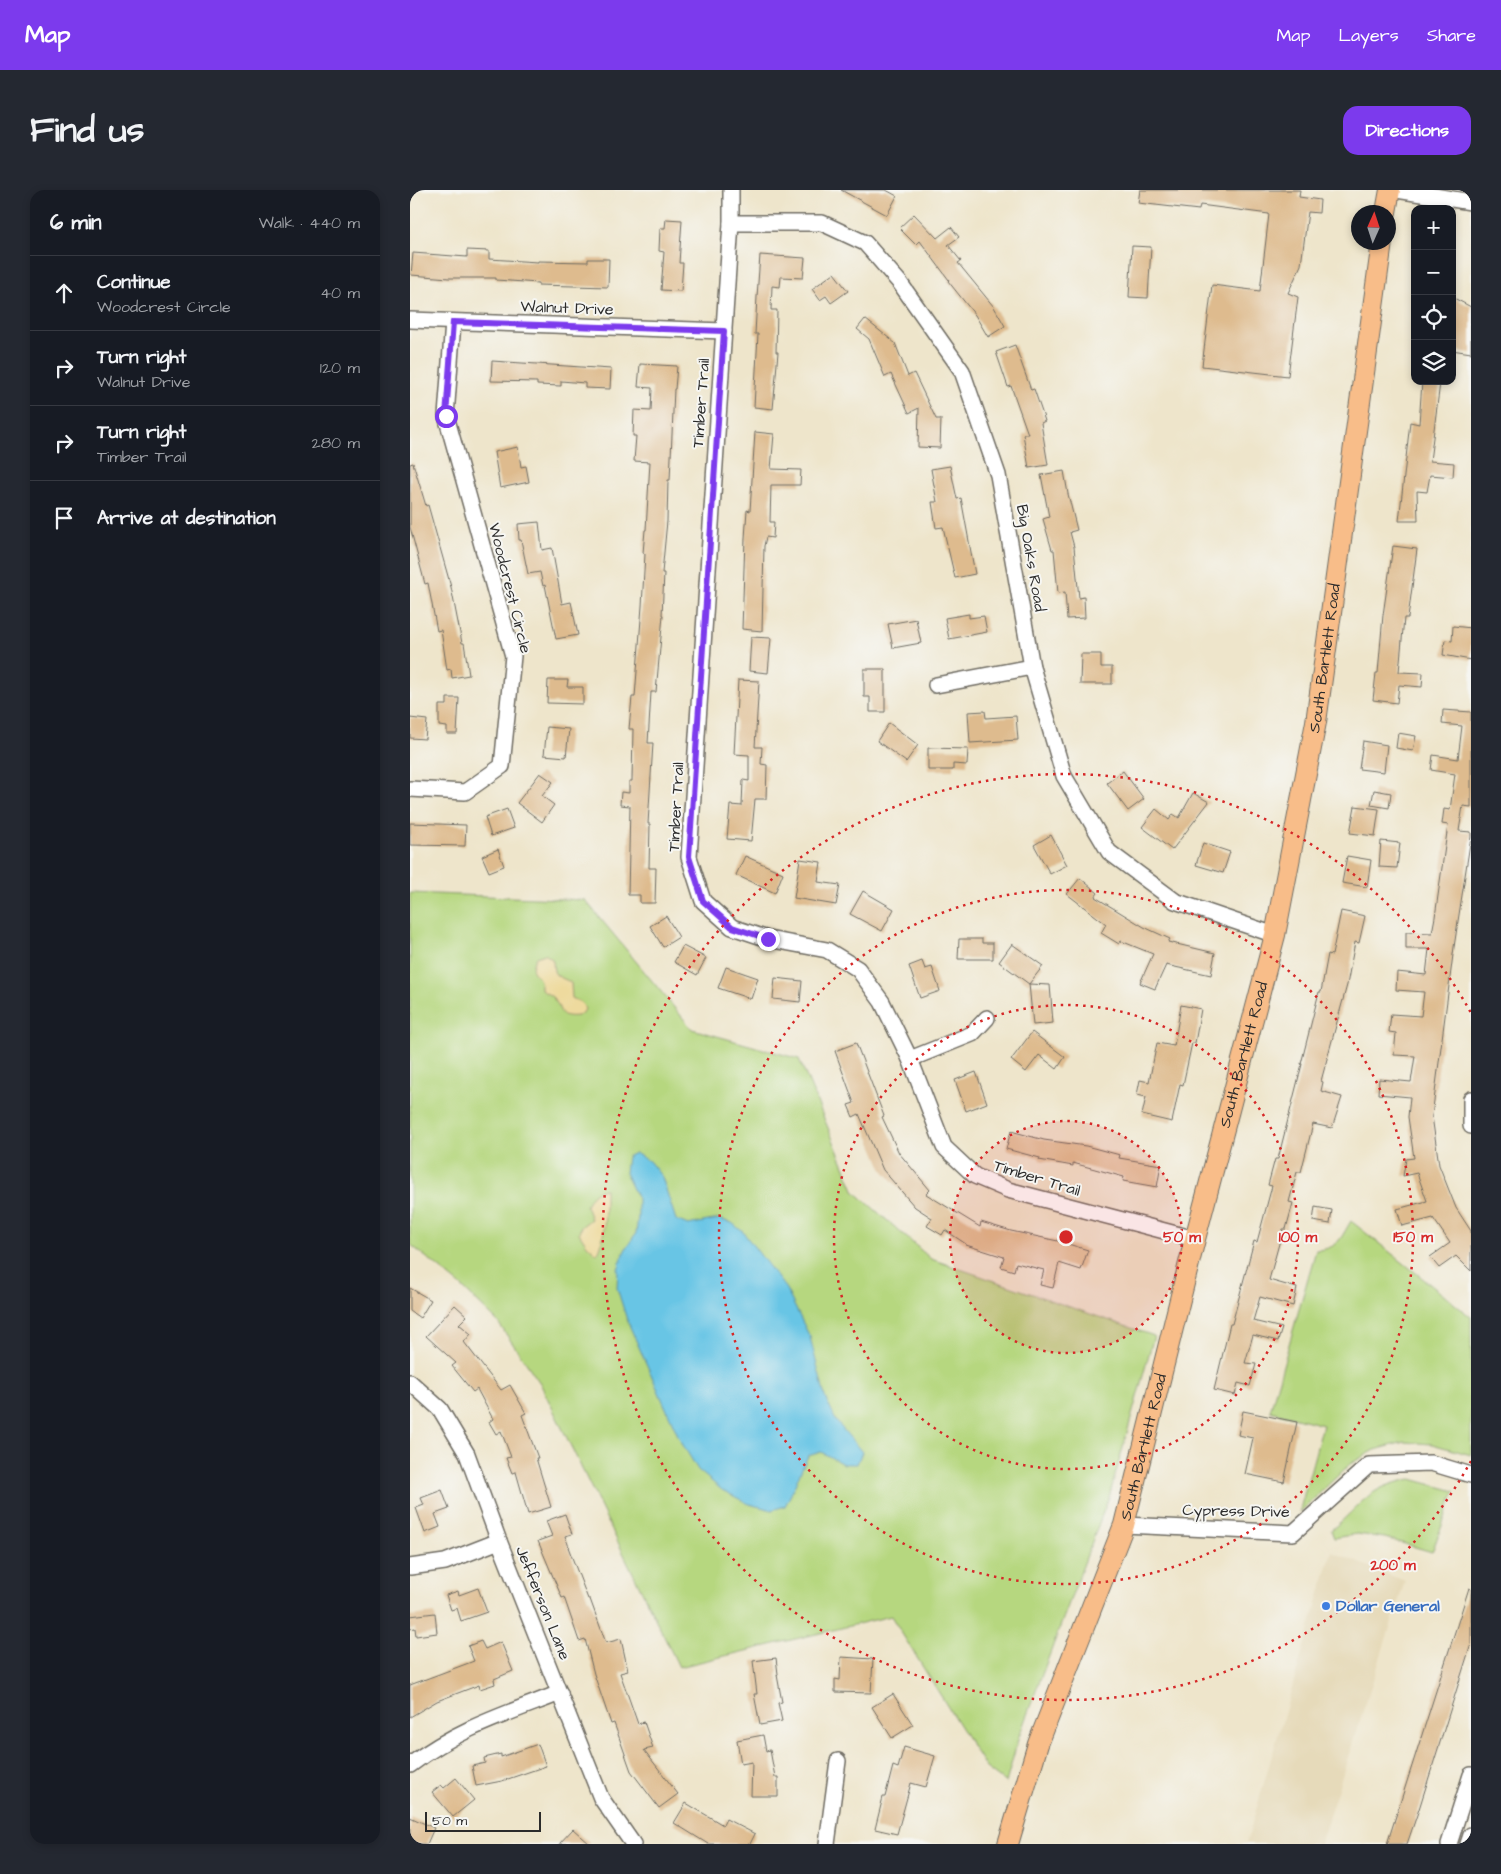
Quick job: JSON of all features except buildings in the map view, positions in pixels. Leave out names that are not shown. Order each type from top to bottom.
[{"type":"main road","points":[[1387,205],[1390,190]]},
{"type":"main road","name":"South Bartlett Road","points":[[1008,1844],[1038,1744],[1124,1525],[1195,1239],[1275,935],[1316,722],[1381,250]]},
{"type":"street","name":"Timber Trail","points":[[730,190],[724,331],[689,857],[703,901],[732,927],[768,939],[827,950],[858,969],[882,1002],[910,1059],[944,1148],[975,1176],[1008,1190],[1195,1239]]},
{"type":"street","points":[[1397,190],[1471,202]]},
{"type":"street","name":"Big Oaks Road","points":[[730,223],[822,224],[865,243],[900,283],[962,371],[998,475],[1032,667],[1064,776],[1109,852],[1175,901],[1275,935]]},
{"type":"street","name":"Walnut Drive","points":[[410,320],[724,331]]},
{"type":"street","name":"Woodcrest Circle","points":[[410,789],[465,792],[502,766],[512,665],[512,656],[446,416],[453,322]]},
{"type":"street","points":[[936,685],[1032,667]]},
{"type":"street","points":[[910,1059],[972,1034],[987,1018]]},
{"type":"street","points":[[1471,1099],[1471,1126]]},
{"type":"street","name":"Jefferson Lane","points":[[410,1382],[440,1410],[467,1454],[499,1541],[600,1798],[633,1844]]},
{"type":"street","name":"Cypress Drive","points":[[1124,1525],[1293,1533],[1369,1465],[1430,1463],[1471,1475]]},
{"type":"street","points":[[410,1567],[418,1568],[445,1562],[499,1541]]},
{"type":"street","points":[[410,1765],[433,1748],[472,1726],[560,1693]]},
{"type":"street","points":[[827,1844],[838,1761]]},
{"type":"street","points":[[1449,1844],[1471,1775]]},
{"type":"street","points":[[1468,1844],[1471,1835]]},
{"type":"shaded area","points":[[1332,1552],[1405,1581],[1320,1844],[1246,1844]]},
{"type":"green space","points":[[410,893],[585,900],[692,1029],[799,1059],[855,1192],[931,1259],[1154,1336],[1110,1494],[1019,1736],[1006,1783],[986,1768],[891,1616],[679,1667],[540,1383],[497,1321],[459,1284],[410,1244]]},
{"type":"green space","points":[[1351,1221],[1471,1317],[1471,1455],[1432,1444],[1404,1442],[1375,1450],[1350,1464],[1299,1513],[1323,1425],[1270,1411],[1316,1250],[1329,1248],[1338,1242]]},
{"type":"green space","points":[[1411,1479],[1455,1491],[1432,1552],[1385,1538],[1357,1534],[1334,1538],[1331,1530],[1370,1495],[1389,1485]]},
{"type":"sand","points":[[545,954],[552,959],[554,971],[557,975],[571,983],[572,998],[583,1005],[585,1010],[578,1016],[564,1015],[553,997],[541,989],[541,983],[532,968],[536,957]]},
{"type":"sand","points":[[605,1189],[602,1241],[597,1254],[587,1245],[579,1233],[581,1227],[591,1219],[586,1206],[589,1199],[593,1194]]},
{"type":"water","points":[[635,1153],[649,1161],[662,1177],[676,1220],[688,1225],[718,1219],[732,1223],[743,1232],[786,1289],[810,1337],[825,1397],[836,1421],[862,1452],[857,1464],[843,1464],[821,1452],[808,1456],[785,1506],[772,1510],[749,1504],[722,1490],[698,1470],[680,1440],[627,1320],[617,1288],[618,1269],[625,1250],[636,1233],[638,1199],[625,1173],[627,1157]]},
{"type":"place","name":"Dollar General","points":[[1326,1606]]},
{"type":"route","points":[[446,416],[453,322],[724,331],[689,857],[703,901],[732,927],[768,939]]}]
